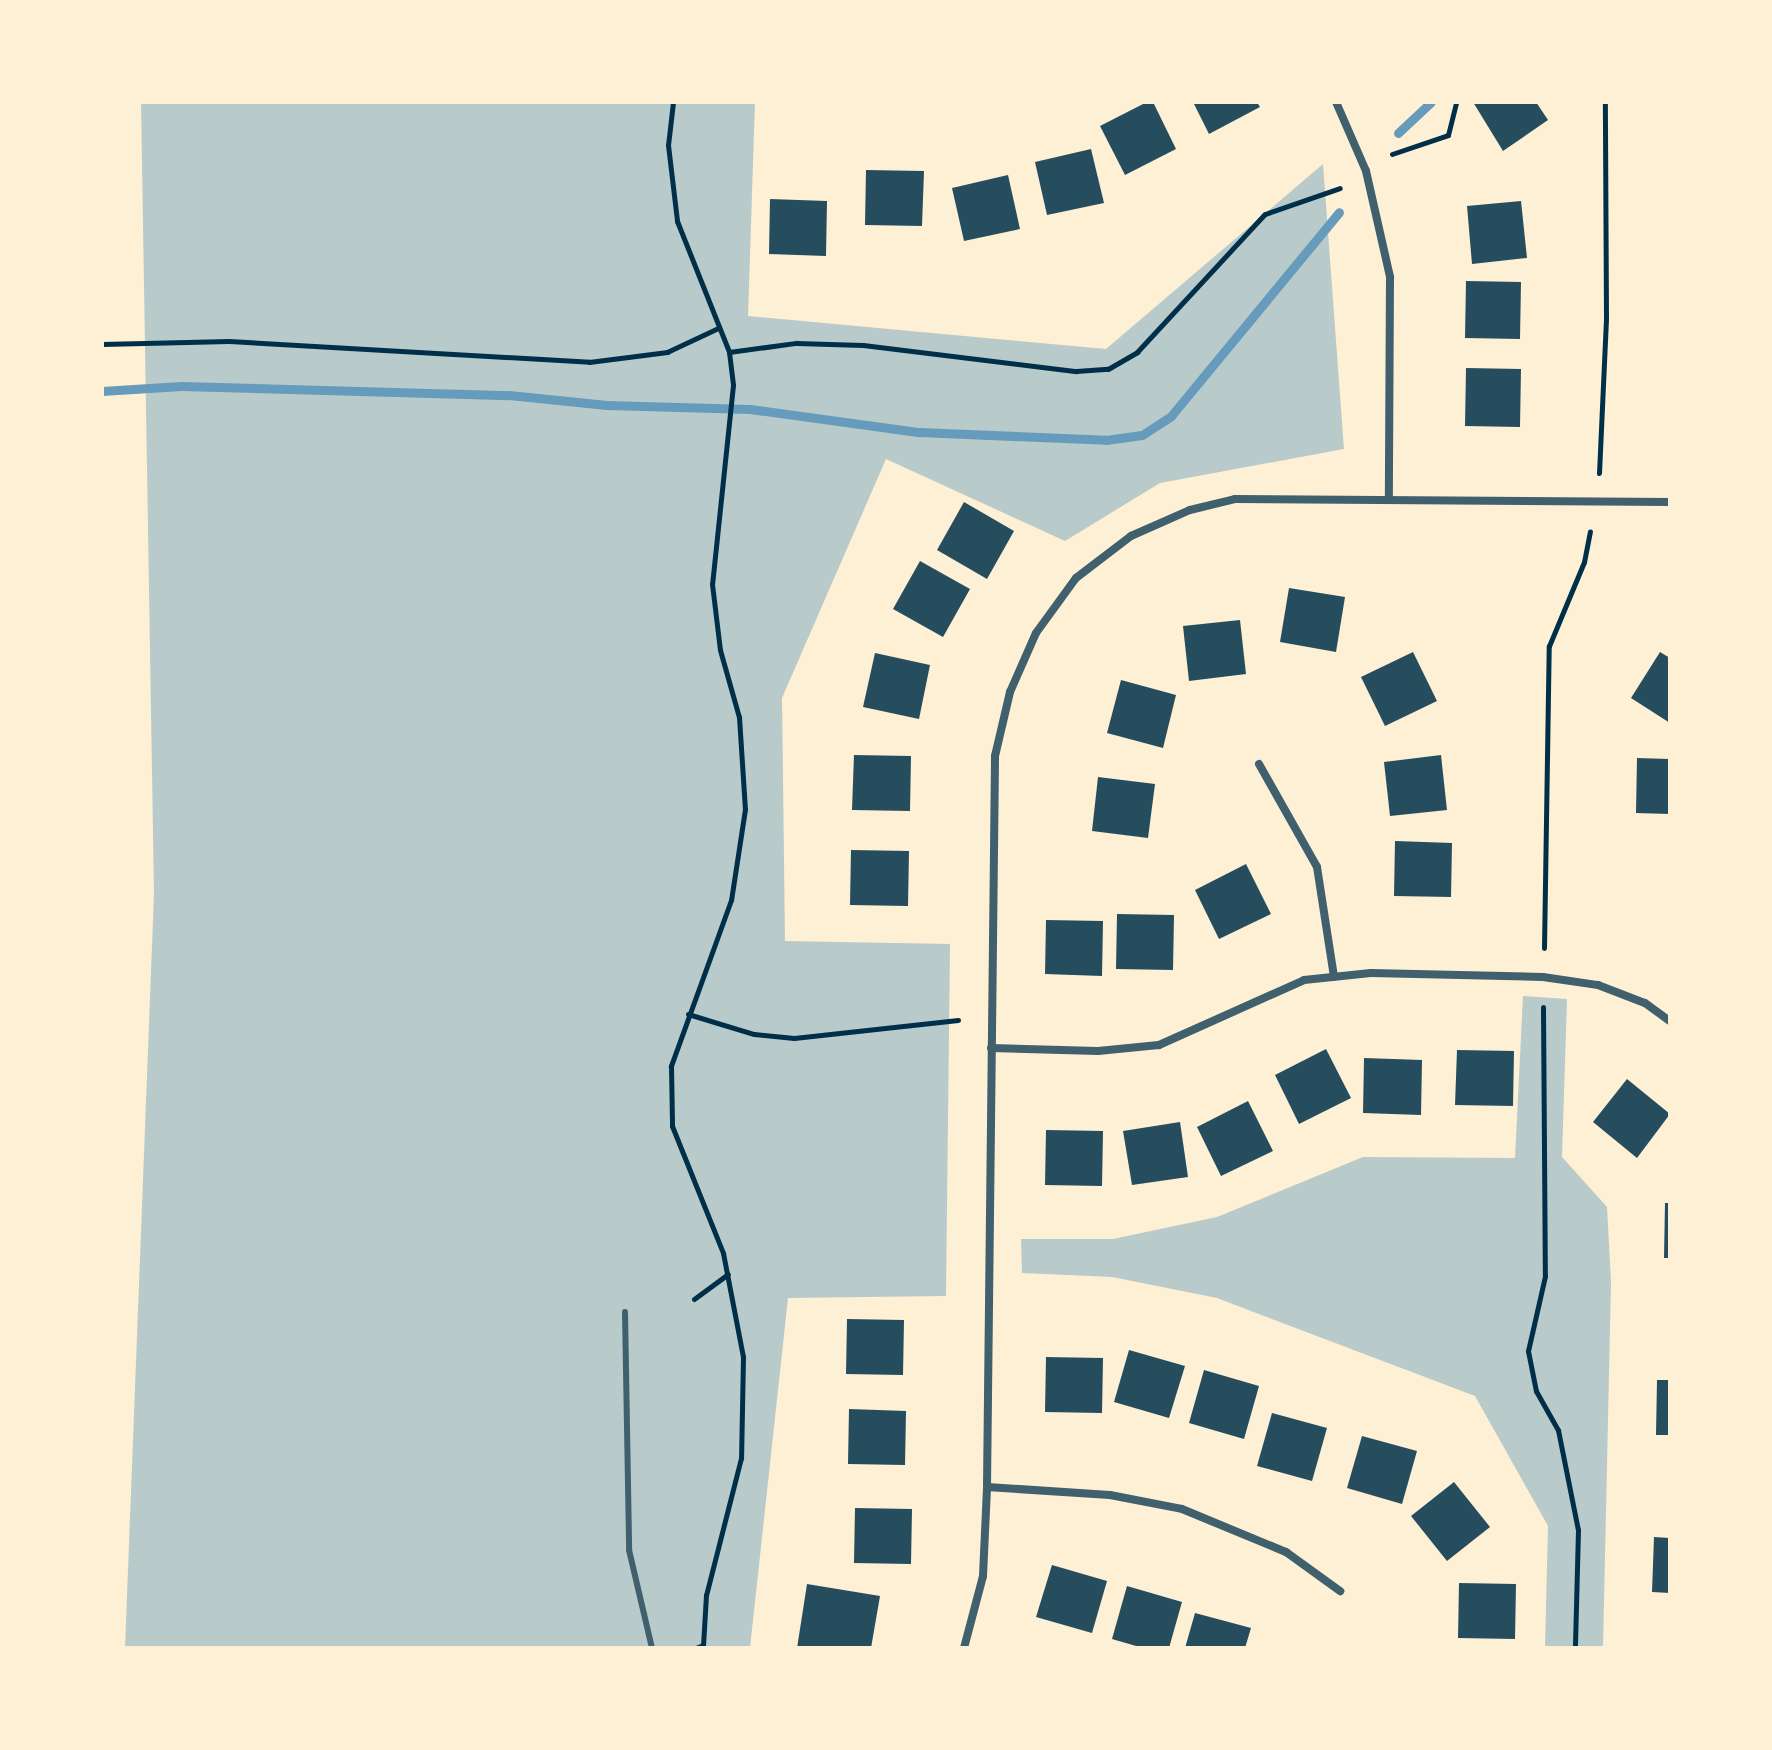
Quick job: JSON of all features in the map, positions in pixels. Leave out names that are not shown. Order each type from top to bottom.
[{"type":"street","points":[[1336,102],[1366,171],[1390,277],[1389,499]]},
{"type":"street","points":[[964,1648],[983,1576],[987,1487],[995,756],[1010,692],[1036,633],[1076,578],[1131,536],[1190,510],[1282,496],[1670,502]]},
{"type":"street","points":[[1259,764],[1317,867],[1334,977]]},
{"type":"street","points":[[991,1048],[1098,1051],[1159,1045],[1265,994],[1304,980],[1334,977],[1543,977],[1598,985],[1645,1003],[1670,1021]]},
{"type":"street","points":[[987,1487],[1110,1495],[1182,1509],[1286,1552],[1340,1591]]},
{"type":"lane","points":[[625,1312],[629,1550],[652,1648]]},
{"type":"path","points":[[673,102],[668,145],[677,221],[729,352],[733,385],[732,430],[715,521],[712,584],[720,650],[739,717],[745,809],[731,900],[671,1066],[672,1126],[728,1274],[743,1357],[745,1409],[741,1458],[706,1595],[703,1647],[696,1648]]},
{"type":"path","points":[[1392,154],[1448,135],[1456,102]]},
{"type":"path","points":[[1599,473],[1606,318],[1605,102]]},
{"type":"path","points":[[729,352],[796,343],[863,345],[1076,371],[1108,369],[1137,352],[1265,214],[1340,188]]},
{"type":"path","points":[[102,344],[229,341],[589,362],[667,352],[718,328]]},
{"type":"path","points":[[1544,948],[1549,646],[1584,562],[1590,532]]},
{"type":"path","points":[[1543,1007],[1545,1276],[1528,1351],[1536,1391],[1558,1430],[1578,1530],[1575,1648]]},
{"type":"path","points":[[688,1014],[754,1034],[794,1038],[958,1020]]},
{"type":"path","points":[[694,1299],[728,1274]]},
{"type":"shaded area","points":[[141,102],[755,102],[748,316],[1106,349],[1323,164],[1344,449],[1160,483],[1065,541],[886,459],[782,698],[785,941],[950,944],[946,1296],[788,1298],[750,1648],[125,1648],[154,894]]},
{"type":"shaded area","points":[[1523,996],[1567,999],[1562,1157],[1607,1207],[1611,1282],[1603,1648],[1545,1648],[1548,1526],[1475,1396],[1217,1298],[1112,1277],[1022,1273],[1021,1239],[1113,1239],[1217,1217],[1363,1157],[1515,1158]]},
{"type":"building","points":[[1147,102],[1153,102],[1176,149],[1125,175],[1100,126]]},
{"type":"building","points":[[1193,102],[1257,102],[1260,107],[1209,134]]},
{"type":"building","points":[[1473,102],[1536,102],[1548,120],[1503,151]]},
{"type":"building","points":[[1091,149],[1104,203],[1047,215],[1035,162]]},
{"type":"building","points":[[866,170],[924,171],[922,226],[865,225]]},
{"type":"building","points":[[1008,175],[1020,229],[964,241],[952,188]]},
{"type":"building","points":[[770,199],[827,201],[826,256],[769,254]]},
{"type":"building","points":[[1521,201],[1527,258],[1472,264],[1467,206]]},
{"type":"building","points":[[1466,281],[1521,282],[1520,339],[1465,338]]},
{"type":"building","points":[[1466,368],[1521,369],[1520,427],[1465,426]]},
{"type":"building","points":[[964,502],[1014,531],[987,579],[937,550]]},
{"type":"building","points":[[920,561],[970,589],[943,637],[893,609]]},
{"type":"building","points":[[1289,588],[1345,597],[1336,652],[1280,642]]},
{"type":"building","points":[[1240,620],[1246,674],[1189,681],[1183,626]]},
{"type":"building","points":[[1413,652],[1437,701],[1385,726],[1361,677]]},
{"type":"building","points":[[1660,652],[1670,658],[1670,723],[1631,698]]},
{"type":"building","points":[[875,653],[930,665],[919,719],[863,707]]},
{"type":"building","points":[[1121,680],[1176,695],[1163,748],[1107,733]]},
{"type":"building","points":[[854,755],[911,756],[910,811],[852,810]]},
{"type":"building","points":[[1441,755],[1447,810],[1390,816],[1384,762]]},
{"type":"building","points":[[1637,758],[1670,759],[1670,814],[1636,813]]},
{"type":"building","points":[[1098,777],[1155,784],[1148,838],[1092,831]]},
{"type":"building","points":[[1395,841],[1452,843],[1451,897],[1394,896]]},
{"type":"building","points":[[851,850],[909,851],[908,906],[850,905]]},
{"type":"building","points":[[1246,864],[1271,914],[1219,939],[1195,890]]},
{"type":"building","points":[[1117,914],[1174,915],[1173,970],[1116,969]]},
{"type":"building","points":[[1046,920],[1103,921],[1102,976],[1045,974]]},
{"type":"building","points":[[1326,1049],[1351,1098],[1299,1124],[1275,1075]]},
{"type":"building","points":[[1457,1050],[1514,1051],[1513,1106],[1455,1105]]},
{"type":"building","points":[[1364,1058],[1422,1060],[1421,1115],[1363,1113]]},
{"type":"building","points":[[1627,1079],[1670,1114],[1637,1158],[1593,1122]]},
{"type":"building","points":[[1248,1101],[1273,1151],[1221,1176],[1197,1127]]},
{"type":"building","points":[[1180,1122],[1188,1177],[1132,1185],[1123,1131]]},
{"type":"building","points":[[1046,1130],[1103,1131],[1102,1186],[1045,1185]]},
{"type":"building","points":[[1665,1203],[1670,1203],[1670,1258],[1664,1258]]},
{"type":"building","points":[[847,1319],[904,1320],[903,1375],[846,1374]]},
{"type":"building","points":[[1129,1350],[1185,1366],[1169,1418],[1114,1402]]},
{"type":"building","points":[[1046,1357],[1103,1358],[1102,1413],[1045,1412]]},
{"type":"building","points":[[1204,1370],[1259,1386],[1244,1439],[1189,1423]]},
{"type":"building","points":[[1657,1380],[1670,1380],[1670,1435],[1656,1435]]},
{"type":"building","points":[[849,1409],[906,1411],[905,1465],[848,1464]]},
{"type":"building","points":[[1272,1413],[1327,1428],[1312,1481],[1257,1466]]},
{"type":"building","points":[[1362,1436],[1417,1451],[1402,1504],[1347,1488]]},
{"type":"building","points":[[1454,1482],[1490,1527],[1447,1561],[1411,1516]]},
{"type":"building","points":[[855,1508],[912,1509],[911,1564],[854,1563]]},
{"type":"building","points":[[1654,1537],[1670,1538],[1670,1593],[1652,1592]]},
{"type":"building","points":[[1052,1565],[1107,1581],[1092,1633],[1036,1617]]},
{"type":"building","points":[[1459,1583],[1516,1584],[1515,1639],[1458,1638]]},
{"type":"building","points":[[807,1584],[880,1596],[871,1648],[797,1648]]},
{"type":"building","points":[[1127,1586],[1182,1602],[1169,1648],[1143,1648],[1112,1639]]},
{"type":"building","points":[[1195,1613],[1251,1628],[1245,1648],[1185,1648]]},
{"type":"waterway","points":[[1398,133],[1431,102]]},
{"type":"waterway","points":[[102,391],[181,386],[509,395],[606,405],[750,409],[919,432],[1106,440],[1142,435],[1171,416],[1339,212]]}]
